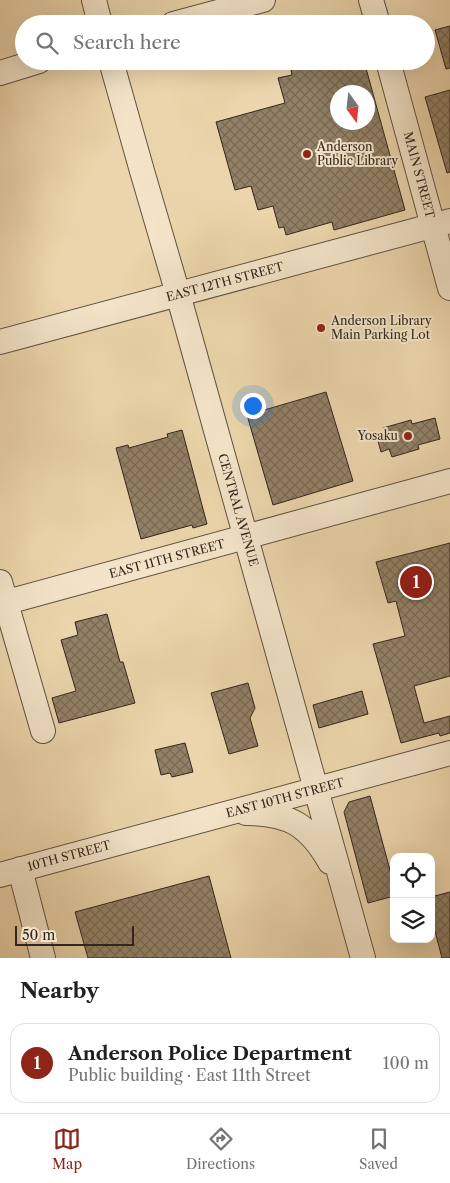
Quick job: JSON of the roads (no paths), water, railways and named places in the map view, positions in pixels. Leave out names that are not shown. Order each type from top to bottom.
[{"type":"street","points":[[94,0],[98,15]]},
{"type":"street","points":[[207,15],[263,0]]},
{"type":"street","points":[[371,0],[375,15]]},
{"type":"street","points":[[0,73],[15,68]]},
{"type":"street","name":"CENTRAL AVENUE","points":[[114,70],[363,958]]},
{"type":"street","name":"MAIN STREET","points":[[391,70],[441,223],[450,288]]},
{"type":"street","name":"EAST 12TH STREET","points":[[0,342],[441,223]]},
{"type":"street","name":"EAST 11TH STREET","points":[[2,596],[245,538],[450,481]]},
{"type":"street","points":[[2,596],[43,731]]},
{"type":"street","name":"EAST 10TH STREET","points":[[119,842],[450,753]]},
{"type":"street","points":[[210,818],[255,813],[291,820],[314,838],[344,889]]},
{"type":"street","name":"10TH STREET","points":[[10,872],[119,842]]},
{"type":"street","points":[[10,872],[43,958]]},
{"type":"place","name":"Anderson Public Library","points":[[307,154]]},
{"type":"place","name":"Anderson Library Main Parking Lot","points":[[321,328]]},
{"type":"place","name":"Yosaku","points":[[408,436]]},
{"type":"place","name":"Anderson Police Department","points":[[416,582]]}]
